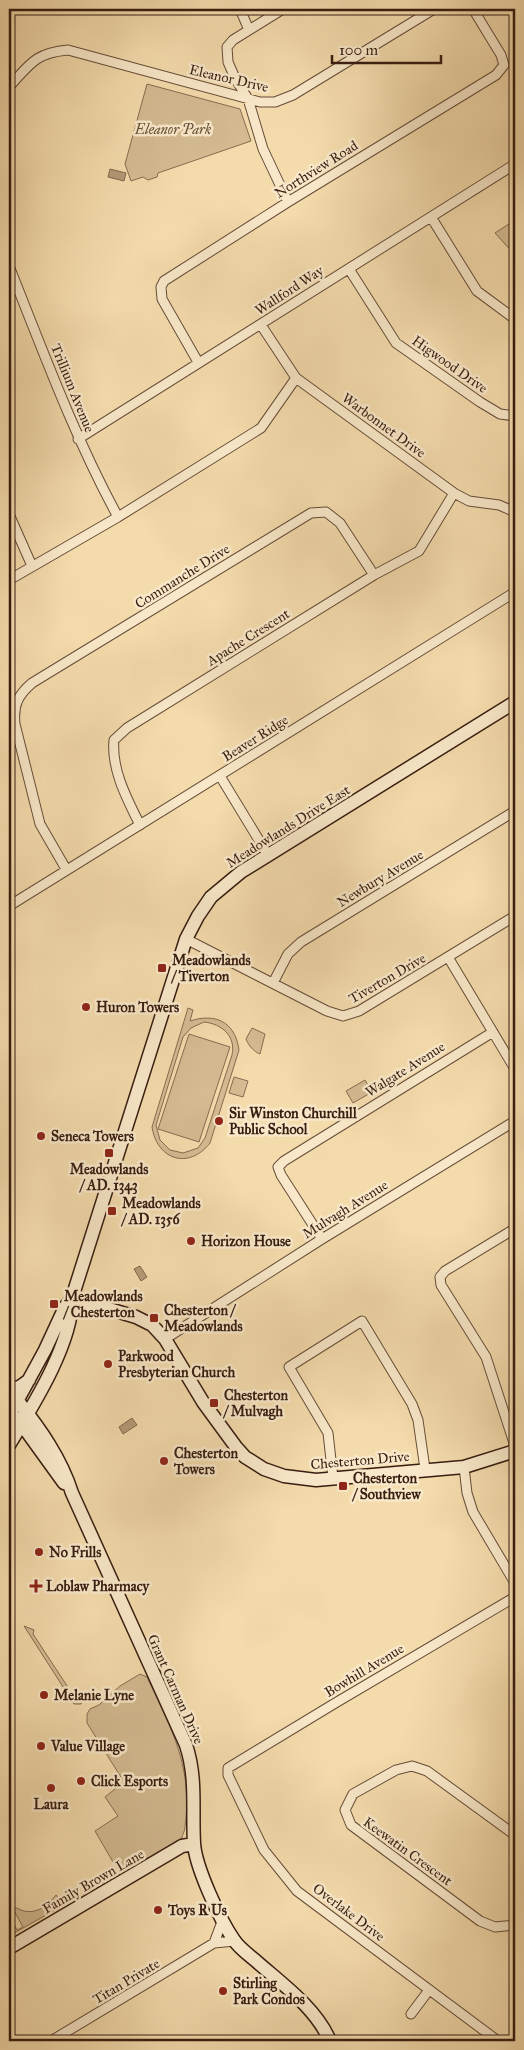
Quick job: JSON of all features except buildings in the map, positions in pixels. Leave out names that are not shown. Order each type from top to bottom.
[{"type":"street","points":[[240,9],[249,30]]},
{"type":"street","points":[[283,9],[233,40],[228,46],[226,55],[235,78],[248,99],[263,149],[288,202]]},
{"type":"street","name":"Eleanor Drive","points":[[9,87],[30,64],[44,54],[68,50],[248,99],[260,102],[275,102],[293,95],[434,9]]},
{"type":"street","name":"Northview Road","points":[[198,362],[162,299],[161,286],[169,278],[288,202],[496,75],[504,66],[501,55],[473,9]]},
{"type":"street","name":"Wallford Way","points":[[78,439],[515,164]]},
{"type":"street","points":[[431,217],[477,291],[515,319]]},
{"type":"street","name":"Trillium Avenue","points":[[9,266],[78,439],[93,472],[118,517]]},
{"type":"street","name":"Higwood Drive","points":[[349,268],[396,343],[480,402],[500,414],[515,416]]},
{"type":"street","name":"Warbonnet Drive","points":[[261,325],[296,378],[454,493],[469,501],[499,504],[515,512]]},
{"type":"street","points":[[9,580],[118,517],[260,428],[296,378]]},
{"type":"street","name":"Apache Crescent","points":[[140,825],[123,792],[113,751],[114,740],[127,728],[374,575],[419,550],[454,493]]},
{"type":"street","name":"Commanche Drive","points":[[12,725],[14,708],[20,694],[32,683],[311,513],[326,512],[340,522],[374,575]]},
{"type":"street","points":[[9,514],[32,566]]},
{"type":"street","name":"Beaver Ridge","points":[[9,906],[515,592]]},
{"type":"street","name":"Meadowlands Drive East","points":[[9,1446],[58,1354],[72,1310],[72,1298],[186,939],[198,916],[211,898],[241,872],[515,702]]},
{"type":"street","points":[[12,725],[40,824],[66,869]]},
{"type":"street","points":[[220,776],[268,855]]},
{"type":"street","name":"Newbury Avenue","points":[[273,983],[288,954],[301,942],[515,811]]},
{"type":"street","name":"Tiverton Drive","points":[[186,939],[327,1011],[343,1016],[360,1011],[515,916]]},
{"type":"street","points":[[448,957],[515,1068]]},
{"type":"street","name":"Walgate Avenue","points":[[322,1239],[281,1175],[278,1167],[284,1160],[493,1032]]},
{"type":"street","name":"Mulvagh Avenue","points":[[165,1339],[322,1239],[515,1121]]},
{"type":"street","points":[[515,1236],[511,1231],[500,1236],[445,1270],[440,1277],[441,1285],[486,1357],[515,1446]]},
{"type":"street","name":"Meadowlands Drive East","points":[[13,1409],[65,1306],[72,1298]]},
{"type":"street","name":"Chesterton Drive","points":[[72,1298],[136,1317],[152,1325],[165,1339],[203,1402],[245,1457],[264,1468],[284,1476],[316,1480],[424,1469],[464,1467],[515,1451]]},
{"type":"street","points":[[333,1478],[328,1433],[289,1367],[362,1321],[412,1404],[418,1420],[424,1469]]},
{"type":"street","points":[[9,1387],[18,1388],[29,1380]]},
{"type":"street","name":"Grant Carman Drive","points":[[13,1409],[25,1419],[61,1463],[72,1493],[186,1745],[193,1770],[194,1844],[201,1874],[234,1941],[298,1998],[317,2019],[330,2041]]},
{"type":"street","name":"Grant Carman Drive","points":[[25,1419],[37,1446],[72,1493]]},
{"type":"street","points":[[9,1446],[22,1443],[37,1446]]},
{"type":"street","points":[[464,1467],[467,1493],[473,1512],[515,1583]]},
{"type":"street","name":"Bowhill Avenue","points":[[228,1768],[329,1706],[515,1597]]},
{"type":"street","name":"Keewatin Crescent","points":[[515,1835],[427,1771],[412,1766],[396,1770],[353,1794],[345,1810],[350,1825],[480,1921],[495,1927],[515,1925]]},
{"type":"street","name":"Overlake Drive","points":[[228,1768],[228,1775],[264,1850],[297,1890],[498,2041]]},
{"type":"street","name":"Family Brown Lane","points":[[9,1948],[182,1846],[194,1844]]},
{"type":"street","points":[[214,1943],[223,1919]]},
{"type":"street","name":"Titan Private","points":[[51,2041],[214,1943],[234,1941]]},
{"type":"street","points":[[411,2014],[429,1990]]},
{"type":"street","points":[[512,2041],[515,2038]]},
{"type":"green space","name":"Eleanor Park","points":[[147,84],[240,109],[251,141],[158,173],[157,177],[148,180],[143,177],[131,181],[125,164]]},
{"type":"green space","points":[[515,220],[515,255],[495,233]]},
{"type":"green space","points":[[188,1008],[193,1010],[190,1021],[208,1018],[215,1019],[228,1026],[237,1040],[239,1050],[210,1143],[193,1157],[175,1158],[167,1154],[160,1147],[152,1127]],"holes":[[[204,1022],[222,1028],[230,1037],[233,1048],[232,1055],[205,1138],[198,1148],[183,1153],[170,1150],[160,1140],[156,1125],[183,1037],[191,1028]]]},
{"type":"green space","points":[[252,1028],[265,1034],[260,1054],[248,1044],[246,1039]]},
{"type":"green space","points":[[189,1034],[230,1047],[199,1142],[158,1129]]},
{"type":"green space","points":[[234,1077],[248,1081],[243,1097],[229,1093]]},
{"type":"green space","points":[[365,1080],[372,1092],[353,1103],[346,1091]]},
{"type":"green space","points":[[24,1626],[34,1630],[33,1634],[77,1701],[83,1699],[81,1704],[74,1704]]},
{"type":"green space","points":[[140,1674],[147,1677],[165,1714],[178,1749],[186,1786],[185,1828],[182,1838],[121,1872],[95,1831],[118,1816],[105,1797],[124,1782],[87,1723],[87,1714],[90,1709],[99,1705],[120,1686]]},
{"type":"green space","points":[[56,1895],[63,1903],[62,1906],[9,1936],[9,1927],[14,1924],[17,1930],[23,1927],[12,1907],[29,1912],[38,1910],[50,1902]]},
{"type":"shaded area","points":[[110,169],[126,173],[124,181],[108,177]]},
{"type":"shaded area","points":[[140,1266],[147,1277],[141,1281],[134,1269]]},
{"type":"shaded area","points":[[132,1418],[137,1425],[123,1434],[119,1427]]},
{"type":"place","name":"Meadowlands / Tiverton","points":[[162,968]]},
{"type":"place","name":"Huron Towers","points":[[86,1007]]},
{"type":"place","name":"Sir Winston Churchill Public School","points":[[219,1121]]},
{"type":"place","name":"Seneca Towers","points":[[41,1136]]},
{"type":"place","name":"Meadowlands / AD. 1343","points":[[109,1153]]},
{"type":"place","name":"Meadowlands / AD. 1356","points":[[112,1211]]},
{"type":"place","name":"Horizon House","points":[[191,1241]]},
{"type":"place","name":"Meadowlands / Chesterton","points":[[54,1304]]},
{"type":"place","name":"Chesterton / Meadowlands","points":[[154,1318]]},
{"type":"place","name":"Parkwood Presbyterian Church","points":[[108,1364]]},
{"type":"place","name":"Chesterton / Mulvagh","points":[[214,1403]]},
{"type":"place","name":"Chesterton Towers","points":[[164,1461]]},
{"type":"place","name":"Chesterton / Southview","points":[[343,1486]]},
{"type":"place","name":"No Frills","points":[[39,1552]]},
{"type":"place","name":"Loblaw Pharmacy","points":[[36,1586]]},
{"type":"place","name":"Melanie Lyne","points":[[44,1695]]},
{"type":"place","name":"Value Village","points":[[41,1746]]},
{"type":"place","name":"Click Esports","points":[[81,1781]]},
{"type":"place","name":"Laura","points":[[51,1788]]},
{"type":"place","name":"Toys R Us","points":[[158,1910]]},
{"type":"place","name":"Stirling Park Condos","points":[[223,1991]]}]
